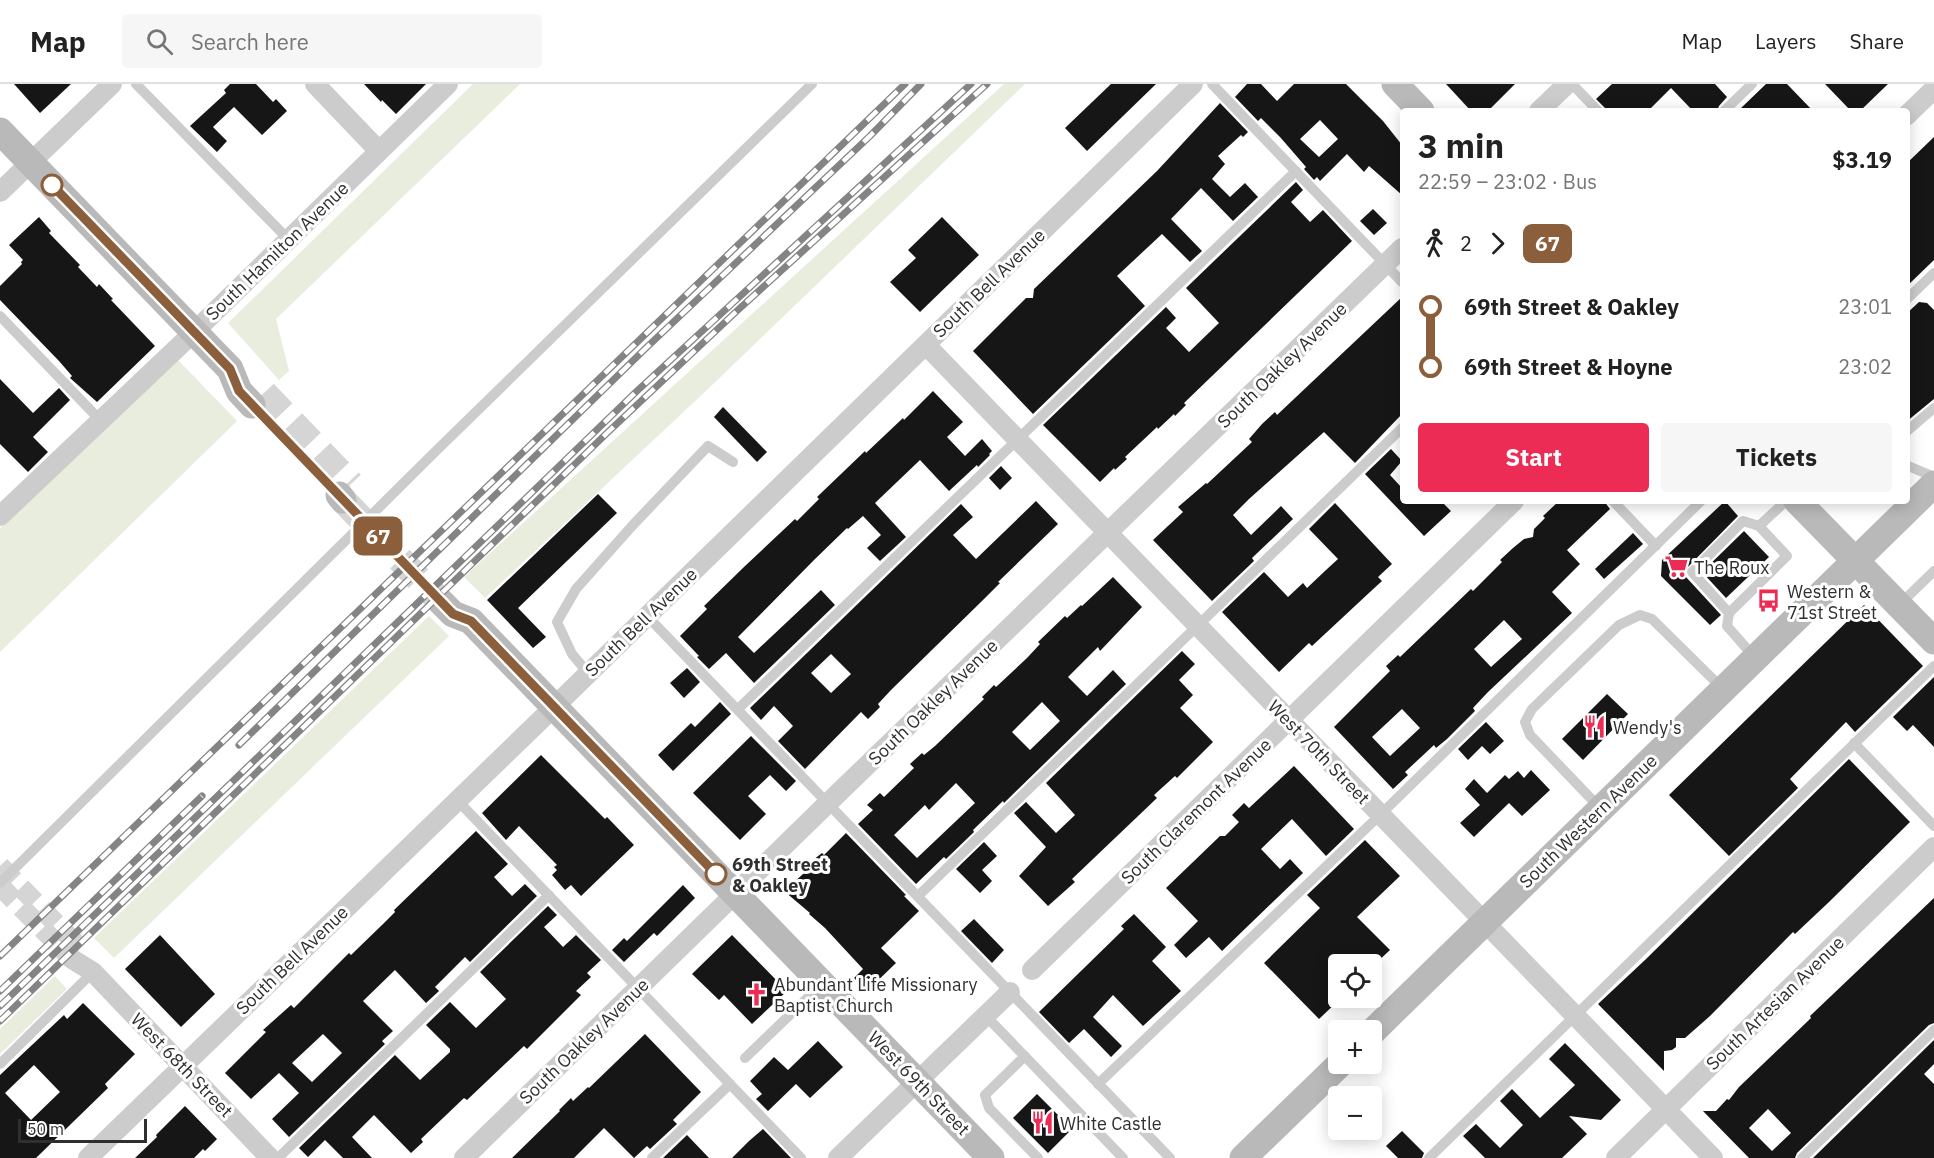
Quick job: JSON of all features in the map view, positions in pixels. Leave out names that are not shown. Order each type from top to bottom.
[{"type":"main road","points":[[1395,84],[1418,108]]},
{"type":"main road","points":[[0,131],[230,369],[251,379],[258,399]]},
{"type":"main road","name":"South Western Avenue","points":[[1910,502],[1934,484]]},
{"type":"main road","points":[[1800,504],[1934,641]]},
{"type":"main road","name":"South Western Avenue","points":[[1382,1022],[1855,561],[1904,506]]},
{"type":"main road","name":"West 69th Street","points":[[447,596],[465,602],[471,621],[992,1158]]},
{"type":"main road","points":[[1243,1158],[1330,1074]]},
{"type":"street","points":[[0,192],[112,84]]},
{"type":"street","points":[[315,84],[379,151]]},
{"type":"street","name":"South Hamilton Avenue","points":[[2,511],[194,332],[448,84]]},
{"type":"street","name":"South Bell Avenue","points":[[88,1158],[1193,84]]},
{"type":"street","points":[[1542,108],[1567,84]]},
{"type":"street","points":[[1910,112],[1934,89]]},
{"type":"street","name":"South Oakley Avenue","points":[[464,1158],[1400,250]]},
{"type":"street","name":"West 70th Street","points":[[926,345],[1713,1158]]},
{"type":"street","name":"South Claremont Avenue","points":[[1032,970],[1511,504]]},
{"type":"street","name":"South Artesian Avenue","points":[[1616,1158],[1934,847]]},
{"type":"street","name":"West 68th Street","points":[[77,954],[270,1158]]},
{"type":"street","points":[[838,1158],[1010,992]]},
{"type":"lane","points":[[136,84],[289,240]]},
{"type":"lane","points":[[0,883],[432,454],[812,84]]},
{"type":"lane","points":[[1212,84],[1400,280]]},
{"type":"lane","points":[[1572,84],[1595,108]]},
{"type":"lane","points":[[1727,108],[1752,84]]},
{"type":"lane","points":[[738,709],[1296,171]]},
{"type":"lane","points":[[1910,297],[1932,280]]},
{"type":"lane","points":[[0,316],[100,420]]},
{"type":"lane","points":[[1910,429],[1934,408]]},
{"type":"lane","points":[[918,896],[1400,430]]},
{"type":"lane","points":[[588,673],[572,654],[557,622],[576,589],[708,446],[733,462]]},
{"type":"lane","points":[[1910,467],[1934,477]]},
{"type":"lane","points":[[1616,504],[1656,546]]},
{"type":"lane","points":[[1098,1084],[1380,815],[1698,504]]},
{"type":"lane","points":[[1759,526],[1783,504]]},
{"type":"lane","points":[[1729,613],[1692,572],[1743,521],[1759,526],[1787,556],[1729,613],[1727,627],[1755,658]]},
{"type":"lane","points":[[1899,605],[1934,571]]},
{"type":"lane","points":[[1601,809],[1530,735],[1525,722],[1532,709],[1619,625],[1640,615],[1652,619],[1723,690]]},
{"type":"lane","points":[[647,616],[1170,1158]]},
{"type":"lane","points":[[1429,1158],[1934,666]]},
{"type":"lane","points":[[1854,743],[1934,826]]},
{"type":"lane","points":[[457,800],[801,1158]]},
{"type":"lane","points":[[278,1158],[549,895]]},
{"type":"lane","points":[[0,1064],[93,972]]},
{"type":"lane","points":[[745,1058],[822,984]]},
{"type":"lane","points":[[986,1015],[1123,1158]]},
{"type":"lane","points":[[1802,1158],[1934,1030]]},
{"type":"lane","points":[[1025,1056],[985,1095],[989,1108],[1038,1158]]},
{"type":"lane","points":[[652,1158],[730,1084]]},
{"type":"green space","points":[[473,84],[520,84],[276,319],[289,371],[279,380],[228,323]]},
{"type":"green space","points":[[1004,84],[1025,84],[708,389],[485,598],[464,577]]},
{"type":"green space","points":[[175,357],[237,421],[0,652],[0,528]]},
{"type":"green space","points":[[429,616],[449,636],[114,958],[94,938]]},
{"type":"green space","points":[[55,976],[67,989],[0,1054],[0,1029]]},
{"type":"building","points":[[14,84],[71,84],[40,113]]},
{"type":"building","points":[[230,84],[256,84],[273,102],[276,99],[287,111],[262,135],[234,107],[213,127],[227,141],[217,152],[190,126],[226,93],[224,90]]},
{"type":"building","points":[[364,84],[426,84],[396,114]]},
{"type":"building","points":[[1111,84],[1156,84],[1087,151],[1065,128]]},
{"type":"building","points":[[1247,84],[1261,84],[1277,101],[1294,84],[1346,84],[1383,121],[1400,142],[1400,193],[1369,166],[1364,172],[1347,154],[1320,181],[1317,177],[1314,180],[1280,137],[1261,118],[1258,121],[1235,97]],"holes":[[[1320,120],[1338,139],[1319,157],[1300,139]]]},
{"type":"building","points":[[1446,84],[1515,84],[1491,108],[1468,108]]},
{"type":"building","points":[[1612,84],[1715,84],[1727,97],[1718,108],[1690,108],[1671,88],[1651,108],[1605,108],[1596,99]]},
{"type":"building","points":[[1766,84],[1787,84],[1810,108],[1741,108]]},
{"type":"building","points":[[1825,84],[1888,84],[1863,108],[1848,108]]},
{"type":"building","points":[[1220,103],[1248,132],[1243,137],[1241,135],[1218,156],[1225,164],[1212,179],[1230,197],[1245,183],[1258,197],[1233,221],[1201,188],[1171,219],[1202,251],[1190,262],[1162,234],[1117,276],[1145,306],[1033,414],[973,351],[1026,298],[1033,298],[1034,289],[1157,171]]},
{"type":"building","points":[[1934,137],[1934,260],[1910,283],[1910,160]]},
{"type":"building","points":[[1296,182],[1303,190],[1291,202],[1310,222],[1323,210],[1352,241],[1184,403],[1186,405],[1175,416],[1174,414],[1158,429],[1157,427],[1125,457],[1127,459],[1100,482],[1043,425],[1166,307],[1176,318],[1166,328],[1189,352],[1219,323],[1186,288]]},
{"type":"building","points":[[1373,209],[1387,223],[1374,235],[1360,221]]},
{"type":"building","points":[[39,217],[51,231],[49,233],[80,265],[78,267],[97,287],[99,284],[113,299],[111,300],[155,346],[97,402],[70,378],[72,376],[59,361],[0,300],[0,286],[22,264],[23,260],[9,245]]},
{"type":"building","points":[[942,217],[979,255],[920,312],[890,282],[916,258],[908,250]]},
{"type":"building","points":[[1400,299],[1400,416],[1355,463],[1324,432],[1249,499],[1233,515],[1251,535],[1281,506],[1293,519],[1212,601],[1153,540],[1183,512],[1178,507],[1207,484],[1252,442],[1249,439],[1262,424],[1275,412],[1277,415]]},
{"type":"building","points":[[1919,302],[1927,303],[1934,310],[1934,399],[1910,419],[1910,310]]},
{"type":"building","points":[[0,379],[33,413],[59,388],[70,400],[33,437],[48,452],[28,472],[0,444]]},
{"type":"building","points":[[933,391],[963,422],[947,437],[965,456],[982,439],[992,451],[990,455],[949,491],[920,460],[875,503],[906,537],[880,561],[867,548],[881,535],[863,516],[847,528],[738,637],[754,653],[821,590],[835,605],[754,683],[726,653],[709,669],[680,636],[707,609],[704,606],[795,519],[797,521],[819,499],[817,497],[865,451],[866,453],[903,418],[904,420]]},
{"type":"building","points":[[723,407],[767,452],[757,462],[714,417]]},
{"type":"building","points":[[1391,449],[1400,459],[1400,463],[1390,475],[1400,486],[1400,504],[1444,504],[1451,511],[1424,536],[1365,474]]},
{"type":"building","points":[[1001,466],[1012,478],[1000,490],[989,478]]},
{"type":"building","points":[[598,494],[617,513],[518,608],[546,637],[533,648],[487,600]]},
{"type":"building","points":[[1036,501],[1058,524],[891,690],[878,704],[880,707],[868,719],[861,712],[805,769],[778,741],[793,726],[774,706],[761,720],[750,708],[961,504],[973,517],[953,535],[976,559]],"holes":[[[831,654],[851,674],[831,693],[811,673]]]},
{"type":"building","points":[[1335,503],[1392,564],[1378,577],[1382,581],[1312,646],[1309,643],[1279,672],[1222,612],[1264,572],[1288,597],[1303,583],[1307,588],[1338,559],[1309,529]]},
{"type":"building","points":[[1556,504],[1606,504],[1610,509],[1567,550],[1580,564],[1552,592],[1572,613],[1488,692],[1473,708],[1475,711],[1447,739],[1436,748],[1434,745],[1405,772],[1408,775],[1393,789],[1334,727],[1390,671],[1386,666],[1398,655],[1400,657],[1471,589],[1473,591],[1513,548],[1524,539],[1533,537],[1534,529],[1545,518],[1543,516]],"holes":[[[1504,620],[1522,639],[1491,667],[1474,649]],[[1402,709],[1420,728],[1390,756],[1372,737]]]},
{"type":"building","name":"The Roux","points":[[1722,504],[1728,504],[1738,516],[1685,570],[1686,577],[1721,615],[1710,625],[1661,576],[1662,560]]},
{"type":"building","name":"The Roux","points":[[1744,531],[1769,557],[1726,598],[1702,572]]},
{"type":"building","points":[[1633,533],[1643,544],[1604,579],[1595,569]]},
{"type":"building","points":[[1113,577],[1142,607],[1100,651],[1098,647],[1068,677],[1087,696],[1113,670],[1126,684],[1004,803],[1003,801],[973,830],[974,832],[946,859],[944,857],[916,884],[858,824],[873,810],[867,805],[880,793],[884,797],[914,768],[910,764],[922,753],[924,755],[935,746],[984,699],[982,697],[994,685],[996,687],[1027,658],[1040,644],[1038,642],[1065,616],[1067,618]],"holes":[[[1042,702],[1060,721],[1030,750],[1012,732]],[[956,783],[975,803],[917,858],[894,835],[925,805],[929,810]]]},
{"type":"building","points":[[1864,605],[1923,666],[1855,732],[1846,722],[1790,779],[1798,788],[1729,856],[1669,795]]},
{"type":"building","points":[[1182,651],[1195,664],[1179,680],[1193,695],[1180,708],[1213,742],[1177,778],[1175,776],[1154,795],[1157,798],[1072,879],[1075,882],[1048,906],[1019,876],[1046,847],[1014,813],[1026,802],[1056,833],[1075,815],[1046,783]]},
{"type":"building","points":[[687,668],[700,682],[684,698],[670,683]]},
{"type":"building","points":[[1934,677],[1934,747],[1913,725],[1907,731],[1893,717]]},
{"type":"building","name":"Wendy's","points":[[1607,694],[1628,714],[1583,760],[1562,739]]},
{"type":"building","points":[[720,702],[731,714],[673,771],[658,755],[691,723],[695,727]]},
{"type":"building","points":[[1486,722],[1504,741],[1490,754],[1482,746],[1468,760],[1458,749]]},
{"type":"building","points":[[751,736],[796,781],[786,791],[770,775],[748,796],[766,814],[740,840],[693,793]]},
{"type":"building","points":[[541,755],[634,845],[581,896],[571,885],[565,890],[552,875],[557,870],[554,867],[557,865],[519,826],[506,840],[482,813]]},
{"type":"building","points":[[1849,759],[1910,822],[1795,934],[1793,932],[1710,1016],[1685,1038],[1676,1038],[1676,1047],[1664,1051],[1664,1071],[1598,1004]]},
{"type":"building","points":[[1294,766],[1354,829],[1326,856],[1292,819],[1261,849],[1280,869],[1290,859],[1303,873],[1222,951],[1209,937],[1186,958],[1174,945],[1198,921],[1166,888],[1220,836],[1225,836],[1239,822],[1232,815],[1244,803],[1249,808]]},
{"type":"building","points":[[1531,770],[1550,790],[1522,816],[1509,803],[1474,837],[1460,823],[1480,805],[1465,789],[1474,779],[1487,793],[1505,775],[1509,779],[1518,771],[1524,778]]},
{"type":"building","points":[[476,831],[508,864],[494,877],[512,896],[525,884],[537,896],[470,962],[465,957],[435,987],[439,991],[426,1003],[395,970],[363,1001],[393,1031],[382,1041],[385,1044],[289,1137],[272,1119],[299,1093],[279,1073],[251,1099],[225,1073],[266,1032],[263,1030],[291,1005],[294,1008],[349,953],[351,955],[382,925],[395,912],[394,910]],"holes":[[[323,1034],[342,1053],[312,1082],[292,1063]]]},
{"type":"building","points":[[846,833],[919,911],[881,948],[896,963],[867,991],[854,978],[863,969],[810,913],[784,891],[812,866],[813,860],[822,853],[824,855]]},
{"type":"building","points":[[1365,840],[1400,876],[1357,917],[1390,950],[1382,957],[1382,954],[1328,954],[1328,1008],[1331,1008],[1319,1019],[1264,963],[1320,908],[1307,895]]},
{"type":"building","points":[[984,842],[997,856],[982,870],[992,881],[980,893],[956,869]]},
{"type":"building","points":[[683,885],[695,898],[657,936],[654,933],[624,962],[612,950],[624,938],[627,941]]},
{"type":"building","points":[[1934,898],[1934,1023],[1929,1025],[1797,1153],[1795,1158],[1749,1158],[1703,1111],[1716,1111],[1727,1099],[1729,1100],[1739,1087],[1811,1018],[1810,1016]],"holes":[[[1768,1109],[1791,1133],[1772,1151],[1749,1128]]]},
{"type":"building","points":[[548,906],[557,915],[544,927],[563,947],[576,935],[601,960],[587,973],[591,977],[576,991],[581,995],[527,1049],[524,1046],[467,1100],[464,1098],[421,1139],[423,1142],[411,1153],[374,1115],[352,1137],[372,1158],[343,1158],[325,1140],[308,1157],[299,1148],[395,1055],[420,1080],[450,1052],[450,1049],[426,1025],[450,1002],[476,1028],[506,999],[480,972]]},
{"type":"building","points":[[1134,914],[1166,947],[1152,961],[1181,991],[1143,1026],[1113,995],[1093,1017],[1122,1046],[1111,1057],[1084,1029],[1069,1043],[1039,1012],[1124,929],[1121,926]]},
{"type":"building","points":[[974,919],[1004,950],[992,963],[961,931]]},
{"type":"building","points":[[160,935],[215,994],[181,1027],[125,969]]},
{"type":"building","points":[[732,935],[787,991],[752,1024],[724,995],[719,1000],[692,974]]},
{"type":"building","points":[[83,1003],[135,1054],[105,1084],[108,1088],[36,1158],[0,1158],[0,1075],[64,1015],[67,1019]],"holes":[[[34,1065],[60,1092],[31,1120],[5,1093]]]},
{"type":"building","points":[[645,1034],[701,1092],[673,1120],[677,1124],[650,1149],[647,1146],[634,1158],[604,1128],[574,1158],[512,1158],[571,1098],[573,1101],[589,1088]]},
{"type":"building","points":[[1934,1040],[1934,1064],[1924,1074],[1934,1084],[1934,1158],[1813,1158]]},
{"type":"building","points":[[818,1041],[843,1067],[810,1098],[796,1084],[768,1111],[756,1099],[762,1094],[750,1081],[774,1057],[788,1070]]},
{"type":"building","points":[[1565,1043],[1621,1100],[1601,1120],[1569,1116],[1587,1134],[1562,1158],[1485,1158],[1463,1136],[1476,1124],[1500,1148],[1523,1125],[1500,1101],[1512,1089],[1540,1118],[1575,1085],[1549,1059]]},
{"type":"building","name":"White Castle","points":[[1037,1094],[1072,1129],[1048,1153],[1013,1118]]},
{"type":"building","points":[[185,1106],[217,1139],[194,1158],[135,1158],[157,1137],[156,1135]]},
{"type":"building","points":[[763,1129],[791,1158],[732,1158],[749,1141]]},
{"type":"building","points":[[1402,1131],[1424,1153],[1422,1158],[1398,1158],[1386,1146]]},
{"type":"building","points":[[687,1135],[709,1158],[663,1158]]},
{"type":"tunnel","points":[[264,393],[351,484]]},
{"type":"tunnel","points":[[343,500],[441,602]]},
{"type":"tunnel","points":[[0,866],[81,949]]},
{"type":"tunnel","points":[[0,886],[72,959]]},
{"type":"railway","points":[[0,956],[905,84]]},
{"type":"railway","points":[[239,745],[647,347],[870,136],[921,84]]},
{"type":"railway","points":[[0,1006],[638,390],[971,84]]},
{"type":"railway","points":[[0,1021],[607,433],[739,309],[987,84]]},
{"type":"railway","points":[[0,991],[202,796]]},
{"type":"bus line","name":"67","points":[[52,185],[230,369],[239,391],[425,585],[453,614],[471,621],[716,874]]},
{"type":"place","name":"The Roux","points":[[1676,567]]},
{"type":"place","name":"Western & 71st Street","points":[[1769,601]]},
{"type":"place","name":"Wendy's","points":[[1595,727]]},
{"type":"place","name":"69th Street & Oakley","points":[[716,874]]},
{"type":"place","name":"Abundant Life Missionary Baptist Church","points":[[756,994]]},
{"type":"place","name":"White Castle","points":[[1042,1123]]}]
